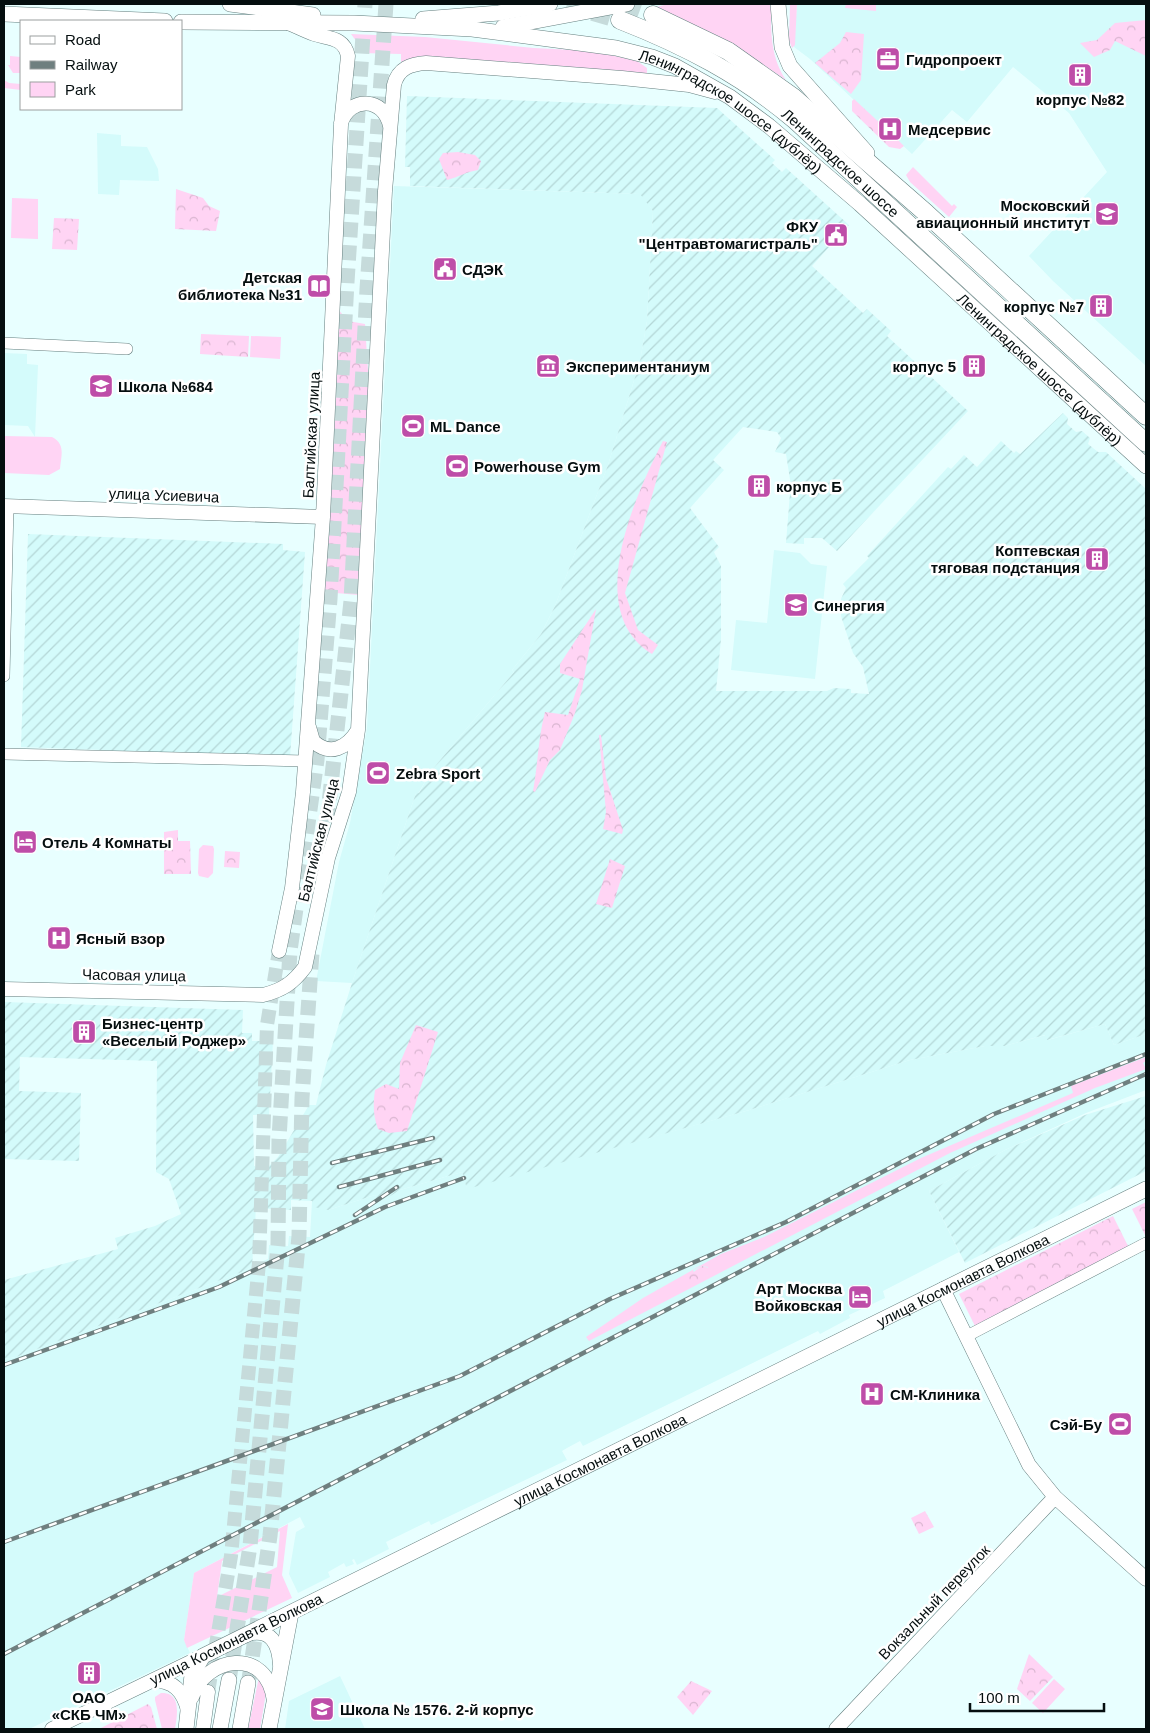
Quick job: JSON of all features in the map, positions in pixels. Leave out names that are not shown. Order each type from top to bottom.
[{"type":"main road","points":[[230,4],[288,11],[354,23]]},
{"type":"main road","points":[[182,22],[382,24],[499,13],[550,4]]},
{"type":"main road","points":[[778,4],[782,47],[790,66],[839,122],[926,213]]},
{"type":"main road","points":[[778,20],[784,4]]},
{"type":"main road","points":[[472,29],[524,25],[624,12]]},
{"type":"main road","name":"Ленинградское шоссе","points":[[624,12],[756,88],[795,120],[1146,443]]},
{"type":"main road","points":[[4,14],[142,20]]},
{"type":"main road","name":"Ленинградское шоссе","points":[[653,15],[711,42],[759,71],[794,97],[926,213],[1146,416]]},
{"type":"main road","name":"Ленинградское шоссе (дублёр)","points":[[382,24],[472,29],[591,43],[635,52],[675,66],[730,97],[769,126],[860,204],[1146,466]]},
{"type":"main road","points":[[860,204],[940,255]]},
{"type":"main road","name":"улица Космонавта Волкова","points":[[203,1656],[579,1472],[1146,1189]]},
{"type":"main road","points":[[269,1729],[291,1612]]},
{"type":"main road","points":[[186,1729],[192,1675],[203,1656]]},
{"type":"main road","points":[[220,1729],[229,1680]]},
{"type":"main road","points":[[240,1729],[248,1683]]},
{"type":"street","name":"Балтийская улица","points":[[280,951],[292,888],[308,722],[323,517],[341,125],[348,56],[345,46],[338,40],[313,34],[287,22]]},
{"type":"street","name":"Балтийская улица","points":[[263,994],[278,991],[294,982],[305,967],[328,858],[348,792],[358,730],[386,192],[394,85],[398,75],[410,66],[426,62],[679,84],[730,97]]},
{"type":"street","points":[[341,125],[348,112],[362,104],[370,103],[378,105],[386,114],[391,130]]},
{"type":"street","points":[[4,343],[126,350]]},
{"type":"street","points":[[4,676],[6,506]]},
{"type":"street","name":"улица Усиевича","points":[[6,506],[323,517]]},
{"type":"street","points":[[308,722],[313,741],[326,750],[336,750],[344,746],[352,741],[358,730]]},
{"type":"street","points":[[4,754],[305,761]]},
{"type":"street","name":"Часовая улица","points":[[4,989],[263,994]]},
{"type":"street","points":[[967,1336],[1144,1244]]},
{"type":"street","points":[[943,1289],[1029,1465],[1055,1497],[1146,1579]]},
{"type":"street","name":"Вокзальный переулок","points":[[843,1727],[1055,1497]]},
{"type":"street","points":[[247,1634],[262,1632],[267,1634],[279,1654],[280,1665]]},
{"type":"street","name":"улица Космонавта Волкова","points":[[52,1729],[203,1656]]},
{"type":"street","points":[[188,1710],[198,1682],[207,1675],[233,1663],[243,1663],[259,1669],[270,1682],[274,1702]]},
{"type":"street","points":[[153,1680],[162,1680],[177,1688],[185,1700],[188,1710]]},
{"type":"street","points":[[203,1729],[208,1692]]},
{"type":"shaded area","points":[[797,4],[1146,4],[1146,366],[1053,281],[1029,256],[1107,172],[1069,113],[1013,67],[967,122],[952,110],[912,154],[810,59],[794,47]]},
{"type":"shaded area","points":[[407,96],[717,108],[775,160],[772,163],[782,172],[786,168],[849,225],[812,266],[863,313],[867,309],[891,331],[887,336],[968,411],[837,551],[822,538],[804,538],[804,544],[786,543],[790,493],[792,492],[786,454],[775,452],[781,438],[777,432],[743,427],[713,460],[724,470],[690,508],[719,547],[714,552],[721,566],[721,639],[716,691],[827,691],[834,688],[851,689],[851,693],[869,694],[863,667],[853,653],[841,616],[841,599],[846,588],[843,584],[869,558],[867,556],[948,467],[951,469],[964,455],[977,467],[1001,441],[1014,453],[1016,451],[1020,454],[1063,413],[1068,418],[1067,424],[1076,432],[1082,431],[1090,438],[1088,444],[1098,452],[1106,452],[1146,489],[1146,1034],[1114,1045],[1105,1024],[1047,1040],[1045,1035],[1004,1046],[985,1046],[910,1060],[746,1111],[467,1189],[462,1172],[400,1190],[379,1203],[375,1195],[328,1210],[314,1207],[312,1201],[291,1200],[291,1210],[256,1208],[252,1266],[247,1270],[16,1357],[4,1359],[4,1280],[118,1249],[115,1238],[155,1226],[181,1214],[169,1179],[156,1172],[157,1061],[20,1057],[19,1091],[81,1093],[79,1161],[4,1159],[4,1002],[243,1010],[242,1033],[252,1033],[252,1041],[273,1041],[269,1115],[253,1115],[254,1166],[266,1169],[278,1157],[309,1105],[316,1105],[326,1065],[352,983],[416,793],[419,793],[431,771],[514,672],[512,670],[541,634],[555,606],[608,465],[640,361],[647,321],[653,211],[640,194],[410,186],[410,167],[405,167]]},
{"type":"shaded area","points":[[97,133],[121,135],[121,146],[147,147],[158,169],[159,181],[120,180],[119,195],[98,194]]},
{"type":"shaded area","points":[[394,186],[641,194],[653,211],[647,321],[640,361],[608,465],[555,606],[541,634],[512,670],[514,672],[431,771],[418,794],[416,793],[352,983],[316,981],[339,862],[350,823],[367,728]]},
{"type":"shaded area","points":[[4,353],[27,354],[27,364],[38,365],[35,437],[28,426],[4,425]]},
{"type":"shaded area","points":[[28,534],[283,544],[283,550],[305,552],[290,757],[21,747]]},
{"type":"shaded area","name":"Синергия","points":[[774,550],[800,553],[811,564],[827,566],[815,679],[731,670],[736,620],[767,623]]},
{"type":"shaded area","points":[[1105,1024],[1114,1045],[1146,1034],[1146,1090],[1086,1113],[1005,1150],[929,1191],[959,1252],[883,1291],[885,1298],[849,1315],[850,1318],[820,1334],[818,1331],[583,1446],[580,1441],[562,1451],[567,1460],[431,1525],[429,1521],[386,1542],[389,1549],[357,1565],[354,1559],[352,1560],[354,1564],[346,1567],[344,1563],[328,1572],[330,1577],[298,1593],[289,1574],[296,1532],[305,1527],[300,1517],[194,1573],[184,1640],[190,1653],[29,1729],[4,1729],[4,1359],[16,1357],[247,1270],[268,1259],[269,1245],[288,1246],[289,1236],[310,1237],[312,1201],[328,1210],[375,1195],[380,1202],[400,1190],[462,1172],[467,1188],[746,1111],[910,1060],[985,1046],[1004,1046],[1046,1035],[1048,1040]]},
{"type":"shaded area","points":[[1146,1096],[1146,1171],[965,1263],[929,1191],[1005,1150],[1085,1115]]},
{"type":"shaded area","name":"Школа № 1576. 2-й корпус","points":[[340,1676],[365,1729],[285,1729],[289,1701]]},
{"type":"green space","points":[[668,4],[771,4],[772,43],[777,62],[786,80],[732,44],[656,7]]},
{"type":"green space","points":[[790,4],[797,4],[795,45],[792,48],[789,40]]},
{"type":"green space","points":[[846,4],[876,4],[876,11],[845,8]]},
{"type":"green space","points":[[1146,20],[1146,56],[1115,41],[1110,50],[1094,57],[1080,43],[1097,40],[1115,23]]},
{"type":"green space","points":[[846,32],[864,34],[861,80],[851,94],[815,63],[840,43]]},
{"type":"green space","points":[[351,34],[425,37],[534,48],[593,51],[637,61],[647,68],[647,76],[420,56],[401,62],[401,54],[360,53],[359,45]]},
{"type":"green space","points":[[10,56],[20,57],[20,73],[13,73],[8,65],[10,65]]},
{"type":"green space","points":[[4,80],[9,83],[20,84],[20,90],[4,88]]},
{"type":"green space","points":[[854,99],[904,146],[900,149],[889,147],[852,111],[852,101]]},
{"type":"green space","points":[[458,152],[475,155],[481,161],[478,170],[447,180],[439,159],[443,153]]},
{"type":"green space","points":[[913,167],[952,206],[954,204],[957,207],[949,217],[910,182],[906,175]]},
{"type":"green space","points":[[176,189],[203,198],[209,206],[220,211],[216,231],[175,229]]},
{"type":"green space","points":[[12,198],[38,199],[38,239],[11,238]]},
{"type":"green space","points":[[54,218],[79,219],[77,250],[52,249]]},
{"type":"green space","points":[[338,309],[348,321],[365,324],[371,419],[358,595],[325,592]]},
{"type":"green space","points":[[201,334],[249,336],[248,357],[200,354]]},
{"type":"green space","points":[[251,336],[281,337],[280,359],[250,357]]},
{"type":"green space","points":[[4,436],[52,437],[61,447],[60,469],[49,475],[4,473]]},
{"type":"green space","points":[[663,441],[667,442],[625,593],[638,630],[658,645],[652,654],[631,635],[620,610],[617,582],[621,552],[629,521],[640,491]]},
{"type":"green space","points":[[596,609],[582,690],[575,713],[560,750],[550,760],[535,792],[533,791],[545,712],[568,715],[580,679],[560,673],[560,664]]},
{"type":"green space","points":[[599,735],[601,735],[606,778],[623,830],[622,834],[603,829],[606,812]]},
{"type":"green space","points":[[178,830],[178,841],[190,841],[191,874],[164,874],[164,832]]},
{"type":"green space","points":[[203,845],[213,846],[214,849],[213,873],[208,878],[199,876],[198,873],[199,849]]},
{"type":"green space","points":[[225,851],[240,852],[239,868],[224,867]]},
{"type":"green space","points":[[610,859],[625,866],[612,908],[596,904]]},
{"type":"green space","points":[[416,1025],[438,1032],[407,1131],[389,1133],[378,1129],[374,1110],[375,1090],[386,1084],[399,1089],[400,1063]]},
{"type":"green space","points":[[1146,1057],[1146,1061],[1143,1063],[1146,1069],[1095,1088],[950,1153],[589,1341],[586,1337],[643,1298],[721,1254],[764,1237],[921,1158],[1073,1093],[1071,1086]],"holes":[[[702,1266],[708,1267],[708,1275],[697,1281],[693,1270]]]},
{"type":"green space","points":[[1146,1202],[1146,1237],[1132,1209]]},
{"type":"green space","points":[[1113,1216],[1130,1250],[976,1328],[959,1294]]},
{"type":"green space","points":[[702,1266],[712,1269],[708,1275],[692,1286],[687,1282],[688,1276]]},
{"type":"green space","points":[[925,1511],[934,1527],[919,1534],[911,1518]]},
{"type":"green space","points":[[288,1524],[282,1575],[292,1598],[187,1648],[184,1640],[194,1573]],"holes":[[[280,1531],[277,1567],[217,1597],[222,1561]]]},
{"type":"green space","points":[[1029,1654],[1053,1677],[1030,1701],[1017,1689]]},
{"type":"green space","points":[[259,1677],[266,1693],[260,1729],[248,1729]]},
{"type":"green space","points":[[1054,1679],[1065,1689],[1043,1713],[1032,1703]]},
{"type":"green space","points":[[691,1681],[712,1691],[693,1715],[677,1697]]},
{"type":"green space","points":[[161,1693],[172,1696],[177,1706],[175,1729],[162,1729],[155,1700],[155,1697]]},
{"type":"green space","points":[[148,1704],[151,1707],[157,1729],[99,1729]]},
{"type":"tunnel","points":[[229,1680],[250,1546],[278,1245],[279,1139],[290,951],[317,760],[330,599],[347,282],[365,4]]},
{"type":"tunnel","points":[[322,868],[351,601],[367,289],[386,4]]},
{"type":"tunnel","points":[[567,4],[620,20]]},
{"type":"tunnel","points":[[623,4],[653,15]]},
{"type":"tunnel","points":[[208,1692],[231,1556],[259,1263],[267,1025],[279,951]]},
{"type":"tunnel","points":[[249,1679],[270,1536],[299,1236],[302,1098],[312,953]]},
{"type":"railway","points":[[4,1542],[460,1376],[610,1299],[786,1222],[994,1114],[1146,1054]]},
{"type":"railway","points":[[4,1654],[976,1149],[1146,1074]]},
{"type":"railway","points":[[332,1163],[433,1138]]},
{"type":"railway","points":[[339,1187],[440,1160]]},
{"type":"railway","points":[[4,1365],[219,1287],[385,1207],[464,1178]]},
{"type":"railway","points":[[355,1215],[397,1187]]},
{"type":"place","name":"Гидропроект","points":[[888,59]]},
{"type":"place","name":"корпус №82","points":[[1080,75]]},
{"type":"place","name":"Медсервис","points":[[890,129]]},
{"type":"place","name":"Московский авиационный институт","points":[[1107,214]]},
{"type":"place","name":"ФКУ \"Центравтомагистраль\"","points":[[836,235]]},
{"type":"place","name":"СДЭК","points":[[445,269]]},
{"type":"place","name":"Детская библиотека №31","points":[[319,286]]},
{"type":"place","name":"корпус №7","points":[[1101,306]]},
{"type":"place","name":"Экспериментаниум","points":[[548,366]]},
{"type":"place","name":"корпус 5","points":[[974,366]]},
{"type":"place","name":"Школа №684","points":[[101,386]]},
{"type":"place","name":"ML Dance","points":[[413,426]]},
{"type":"place","name":"Powerhouse Gym","points":[[457,466]]},
{"type":"place","name":"корпус Б","points":[[759,486]]},
{"type":"place","name":"Коптевская тяговая подстанция","points":[[1097,559]]},
{"type":"place","name":"Синергия","points":[[796,605]]},
{"type":"place","name":"Zebra Sport","points":[[378,773]]},
{"type":"place","name":"Отель 4 Комнаты","points":[[25,842]]},
{"type":"place","name":"Ясный взор","points":[[59,938]]},
{"type":"place","name":"Бизнес-центр «Веселый Роджер»","points":[[84,1032]]},
{"type":"place","name":"Арт Москва Войковская","points":[[860,1297]]},
{"type":"place","name":"СМ-Клиника","points":[[872,1394]]},
{"type":"place","name":"Сэй-Бу","points":[[1120,1424]]},
{"type":"place","name":"ОАО «СКБ ЧМ»","points":[[89,1673]]},
{"type":"place","name":"Школа № 1576. 2-й корпус","points":[[322,1709]]}]
